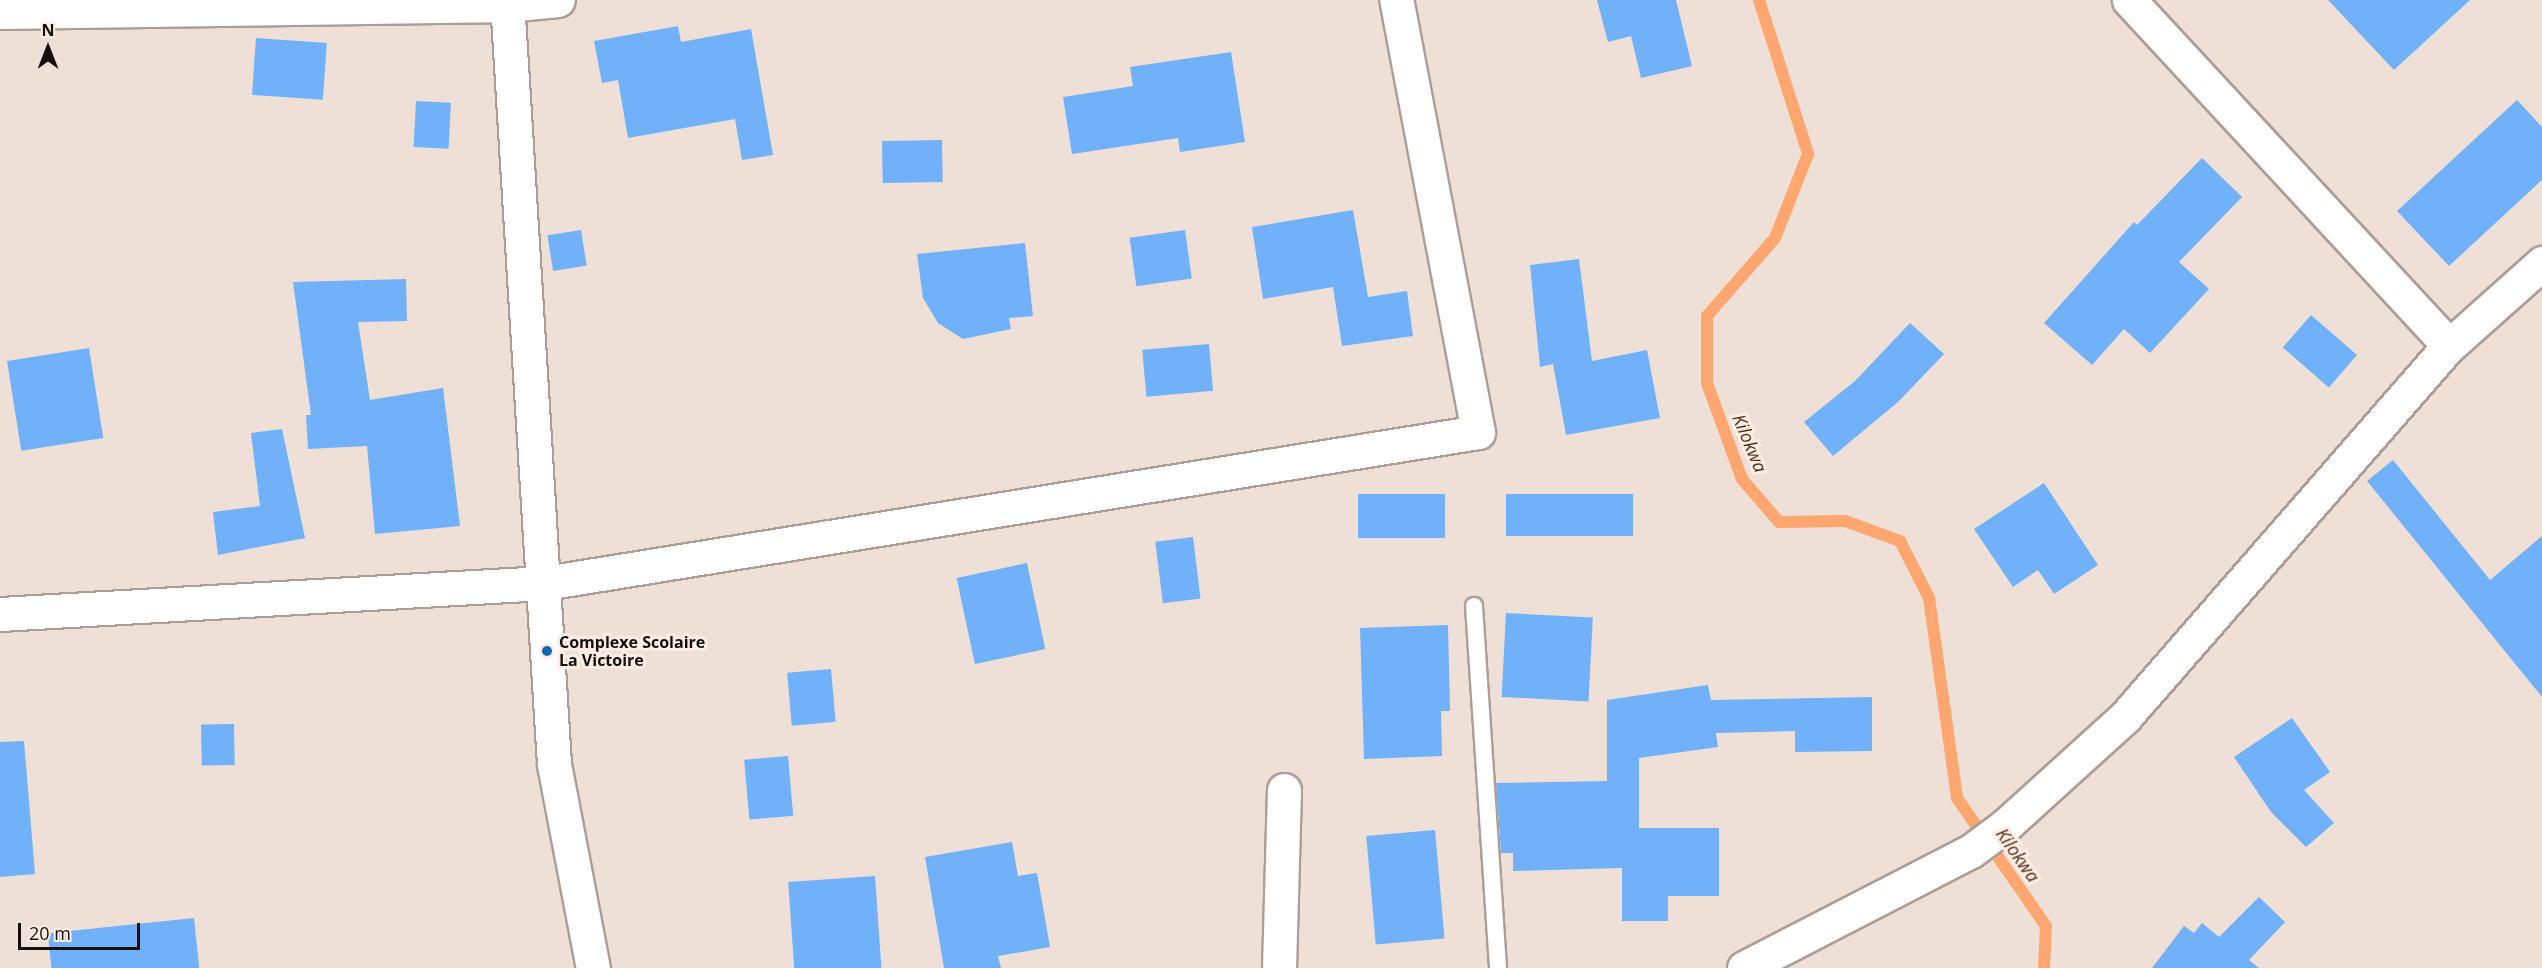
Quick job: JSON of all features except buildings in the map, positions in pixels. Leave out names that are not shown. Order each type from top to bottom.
[{"type":"street","points":[[0,12],[507,3],[558,0]]},
{"type":"street","points":[[0,614],[545,584],[1478,432],[1396,0]]},
{"type":"street","points":[[2129,0],[2449,346]]},
{"type":"street","points":[[507,3],[545,584],[554,764],[593,968]]},
{"type":"street","points":[[1744,968],[1971,851],[2006,825],[2125,717],[2449,346],[2542,263]]},
{"type":"street","points":[[1279,968],[1284,790]]},
{"type":"lane","points":[[1474,606],[1498,968]]},
{"type":"waterway","name":"Kilokwa","points":[[1759,0],[1808,154],[1775,238],[1707,316],[1707,383],[1742,479],[1779,522],[1845,521],[1900,541],[1929,598],[1957,798],[2046,926],[2044,968]]},
{"type":"place","name":"Complexe Scolaire La Victoire","points":[[547,651]]}]
